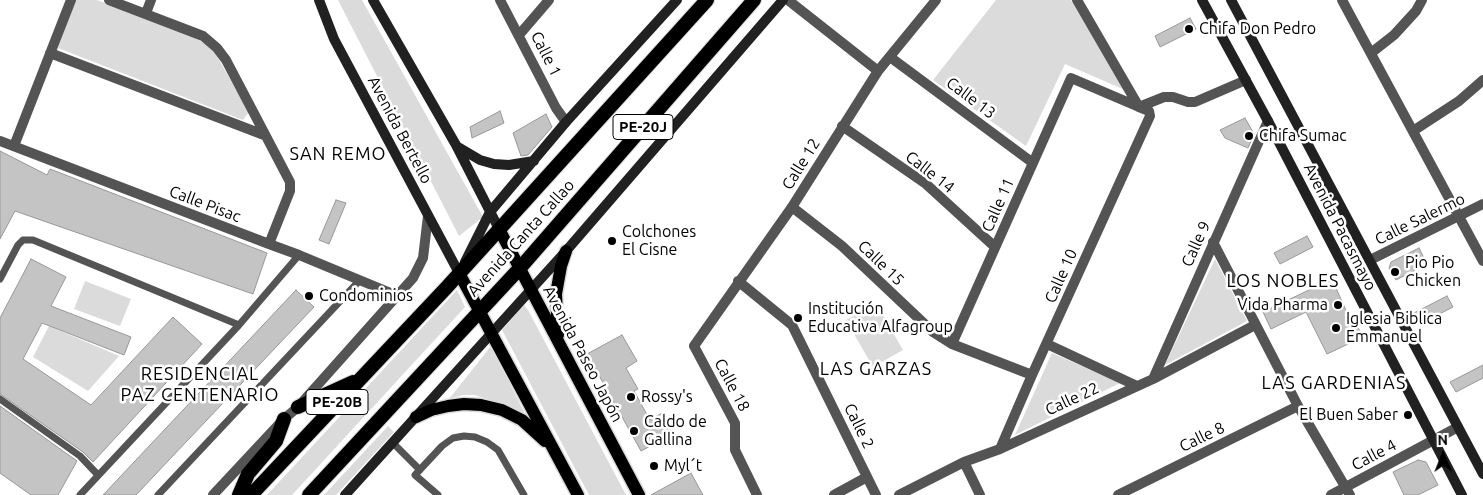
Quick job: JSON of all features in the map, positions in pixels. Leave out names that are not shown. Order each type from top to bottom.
[{"type":"highway","name":"Avenida Canta Callao","points":[[251,495],[460,273],[707,0]]},
{"type":"highway","name":"Avenida Canta Callao","points":[[309,495],[520,268],[754,0]]},
{"type":"highway","points":[[298,406],[358,380]]},
{"type":"highway","points":[[239,495],[248,474],[276,441],[284,419]]},
{"type":"main road","name":"Avenida Bertello","points":[[318,0],[334,39],[460,273]]},
{"type":"main road","points":[[373,0],[456,145],[499,229]]},
{"type":"main road","name":"Avenida Canta Callao","points":[[460,273],[490,212],[566,122],[677,0]]},
{"type":"main road","points":[[345,495],[566,251],[783,0]]},
{"type":"main road","name":"Avenida Pacasmayo","points":[[1202,0],[1268,121],[1462,495]]},
{"type":"main road","name":"Avenida Pacasmayo","points":[[1231,0],[1483,474]]},
{"type":"main road","points":[[456,145],[474,157],[494,164],[522,164],[535,161]]},
{"type":"main road","name":"Avenida Paseo Japón","points":[[499,229],[639,495]]},
{"type":"main road","points":[[559,342],[556,294],[566,251]]},
{"type":"main road","points":[[460,273],[578,495]]},
{"type":"main road","points":[[416,418],[431,410],[448,406],[481,405],[502,410],[522,420],[554,450]]},
{"type":"street","points":[[14,146],[71,0]]},
{"type":"street","points":[[109,0],[203,36],[217,48],[234,74],[290,182],[290,187],[269,244]]},
{"type":"street","points":[[146,13],[151,0]]},
{"type":"street","name":"Calle 1","points":[[500,0],[556,108],[566,122]]},
{"type":"street","points":[[519,35],[549,0]]},
{"type":"street","points":[[788,0],[878,71]]},
{"type":"street","name":"Calle 12","points":[[694,346],[792,207],[878,71],[936,0]]},
{"type":"street","points":[[1076,0],[1139,107],[1164,97],[1196,102],[1246,80]]},
{"type":"street","points":[[1342,0],[1483,261]]},
{"type":"street","points":[[1371,53],[1394,35],[1416,11],[1422,0]]},
{"type":"street","points":[[50,52],[264,135]]},
{"type":"street","name":"Calle 13","points":[[890,57],[1033,163]]},
{"type":"street","name":"Calle 11","points":[[952,344],[1071,78],[1139,107]]},
{"type":"street","points":[[1412,131],[1459,101],[1483,80]]},
{"type":"street","name":"Calle 10","points":[[1000,449],[1150,116],[1149,112],[1139,107]]},
{"type":"street","name":"Calle 9","points":[[1153,379],[1268,121]]},
{"type":"street","name":"Calle 14","points":[[842,126],[926,184],[995,248]]},
{"type":"street","name":"Calle Pisac","points":[[0,141],[299,255],[398,296]]},
{"type":"street","name":"Calle Salermo","points":[[1370,260],[1459,218],[1483,204]]},
{"type":"street","name":"Calle 15","points":[[792,207],[842,246],[933,332],[952,344],[1032,375]]},
{"type":"street","points":[[213,495],[298,406],[413,278],[423,258],[428,216]]},
{"type":"street","points":[[1213,242],[1298,406],[1348,491]]},
{"type":"street","name":"Calle 2","points":[[738,281],[792,325],[876,495]]},
{"type":"street","name":"Calle 22","points":[[899,495],[964,462],[1000,449],[1153,379],[1256,325]]},
{"type":"street","points":[[1047,344],[1137,386]]},
{"type":"street","name":"Calle 18","points":[[694,346],[735,422],[735,450],[757,495]]},
{"type":"street","name":"Calle 8","points":[[1118,495],[1298,406]]},
{"type":"street","name":"Calle 4","points":[[1331,495],[1348,491],[1458,427]]},
{"type":"street","points":[[964,462],[980,495]]},
{"type":"street","points":[[834,495],[867,477]]},
{"type":"lane","points":[[0,279],[18,245],[23,240],[33,240],[239,324]]},
{"type":"lane","points":[[80,495],[239,324],[299,255]]},
{"type":"lane","points":[[158,495],[360,280]]},
{"type":"lane","points":[[0,399],[80,456],[98,475]]},
{"type":"lane","points":[[438,495],[415,475],[442,446],[453,438],[464,436],[475,437],[487,442],[498,450],[524,495]]},
{"type":"lane","points":[[393,443],[420,470]]},
{"type":"shaded area","points":[[75,0],[97,0],[192,36],[205,44],[215,53],[249,112],[243,120],[58,48]]},
{"type":"shaded area","points":[[338,0],[362,0],[483,217],[459,236]]},
{"type":"shaded area","points":[[996,0],[1071,0],[1125,90],[1065,64],[1026,146],[933,80]]},
{"type":"shaded area","points":[[1215,259],[1247,321],[1165,365]]},
{"type":"shaded area","points":[[85,281],[131,299],[120,326],[74,309]]},
{"type":"shaded area","points":[[457,290],[465,307],[292,495],[267,495]]},
{"type":"shaded area","points":[[876,303],[903,350],[873,367],[846,320]]},
{"type":"shaded area","points":[[524,305],[626,495],[589,495],[502,330]]},
{"type":"shaded area","points":[[49,326],[119,356],[88,391],[33,357]]},
{"type":"shaded area","points":[[491,346],[528,420],[497,402],[474,395],[463,395],[449,399]]},
{"type":"shaded area","points":[[1052,353],[1120,383],[1015,435]]},
{"type":"shaded area","points":[[388,426],[394,432],[336,495],[324,495]]},
{"type":"building","points":[[1190,18],[1196,29],[1160,47],[1155,36]]},
{"type":"building","points":[[500,111],[504,123],[472,138],[470,127]]},
{"type":"building","points":[[546,114],[552,127],[528,155],[521,156],[513,133]]},
{"type":"building","points":[[1245,118],[1254,134],[1248,148],[1225,138],[1220,130]]},
{"type":"building","points":[[0,151],[47,175],[50,169],[267,253],[253,294],[15,211],[0,239]]},
{"type":"building","points":[[336,200],[346,203],[329,244],[319,240]]},
{"type":"building","points":[[1307,236],[1313,247],[1280,264],[1274,253]]},
{"type":"building","points":[[1419,248],[1427,264],[1396,280],[1389,268],[1391,262]]},
{"type":"building","points":[[31,259],[66,277],[51,306],[131,337],[124,355],[42,323],[23,359],[91,405],[173,317],[202,344],[93,462],[83,452],[0,394],[0,318]]},
{"type":"building","points":[[1332,279],[1348,315],[1351,314],[1363,337],[1327,354],[1306,312],[1271,329],[1263,312]]},
{"type":"building","points":[[296,290],[314,307],[136,495],[103,495]]},
{"type":"building","points":[[1447,296],[1453,307],[1420,324],[1414,313]]},
{"type":"building","points":[[622,335],[637,361],[626,368],[638,389],[634,391],[650,420],[662,413],[673,434],[641,451],[587,354]]},
{"type":"building","points":[[1483,365],[1483,378],[1456,392],[1450,382]]},
{"type":"building","points":[[0,406],[77,461],[58,495],[31,495],[0,473]]},
{"type":"building","points":[[1418,460],[1426,462],[1438,485],[1418,495],[1404,495],[1393,472]]},
{"type":"building","points":[[691,473],[703,495],[651,495]]},
{"type":"place","name":"Chifa Don Pedro","points":[[1189,29]]},
{"type":"place","name":"Chifa Sumac","points":[[1249,136]]},
{"type":"place","name":"Colchones El Cisne","points":[[612,241]]},
{"type":"place","name":"Pio Pio Chicken","points":[[1395,272]]},
{"type":"place","name":"Condominios","points":[[309,296]]},
{"type":"place","name":"Vida Pharma","points":[[1338,305]]},
{"type":"place","name":"Institución Educativa Alfagroup","points":[[798,318]]},
{"type":"place","name":"Iglesia Biblica Emmanuel","points":[[1336,328]]},
{"type":"place","name":"Rossy's","points":[[631,397]]},
{"type":"place","name":"El Buen Saber","points":[[1408,415]]},
{"type":"place","name":"Caldo de Gallina","points":[[634,431]]},
{"type":"place","name":"Myl´t","points":[[654,466]]},
{"type":"district","name":"SAN REMO","points":[[338,154]]},
{"type":"district","name":"LOS NOBLES","points":[[1283,281]]},
{"type":"district","name":"LAS GARZAS","points":[[876,369]]},
{"type":"district","name":"LAS GARDENIAS","points":[[1334,383]]},
{"type":"district","name":"RESIDENCIAL PAZ CENTENARIO","points":[[200,384]]}]
